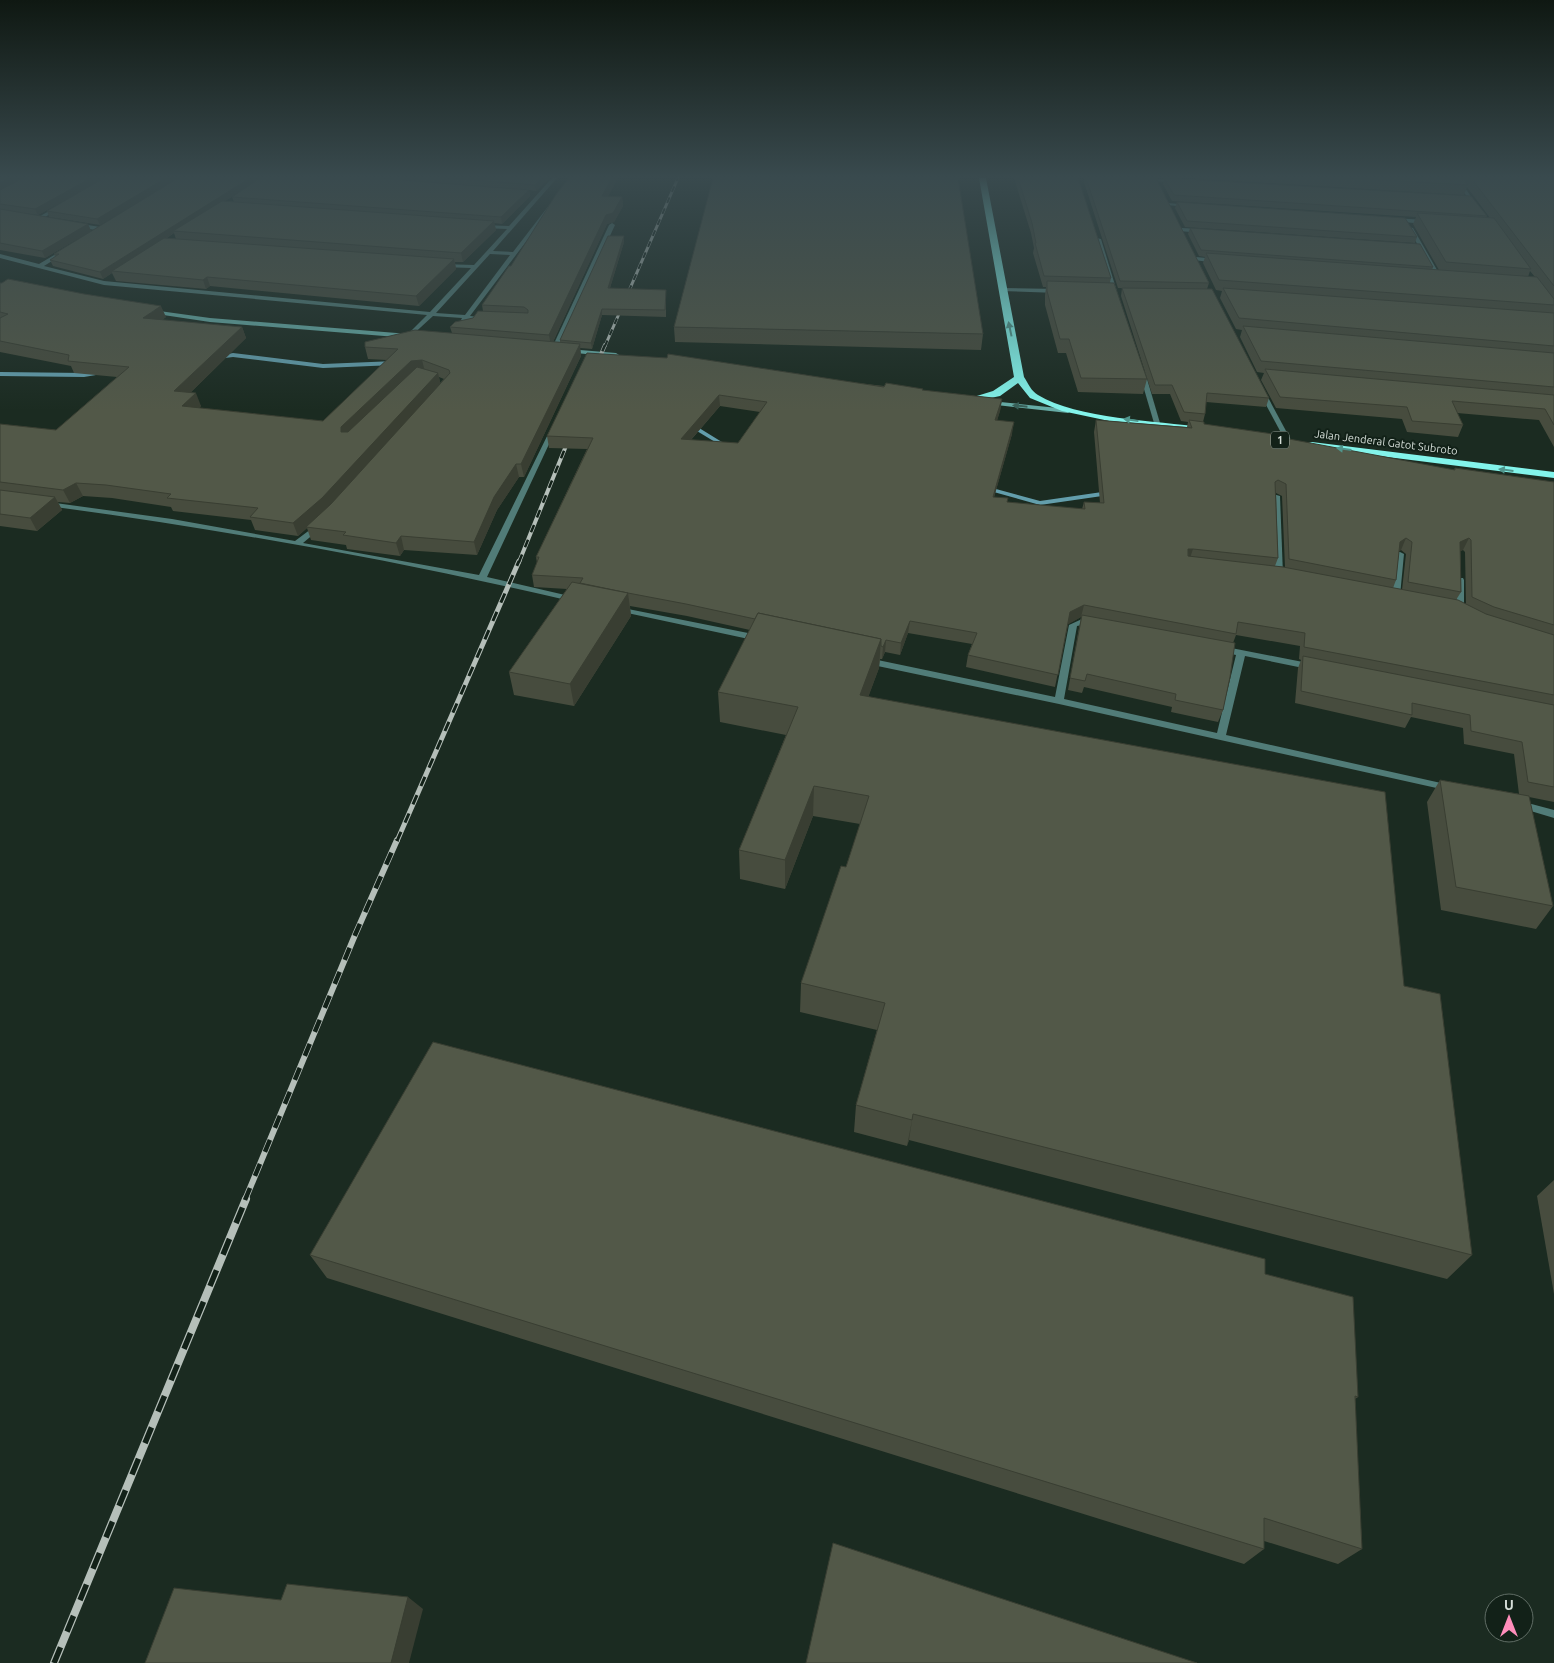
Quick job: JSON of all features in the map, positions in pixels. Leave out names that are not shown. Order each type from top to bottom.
[{"type":"highway","points":[[996,256],[1019,377],[1031,395],[1042,402],[1068,411],[1214,431]]},
{"type":"highway","points":[[965,400],[988,397],[1010,388],[1019,377]]},
{"type":"highway","name":"Jalan Jenderal Gatot Subroto","points":[[1284,441],[1554,475]]},
{"type":"main road","points":[[145,310],[210,320],[418,336]]},
{"type":"main road","points":[[545,349],[628,356]]},
{"type":"main road","points":[[965,400],[1068,411]]},
{"type":"street","points":[[0,256],[41,265],[104,283],[431,315],[496,319]]},
{"type":"street","points":[[41,265],[56,256]]},
{"type":"street","points":[[409,336],[485,256]]},
{"type":"street","points":[[460,325],[512,256]]},
{"type":"street","points":[[554,350],[598,256]]},
{"type":"street","points":[[1104,256],[1120,305]]},
{"type":"street","points":[[1194,256],[1200,268]]},
{"type":"street","points":[[1426,256],[1438,277]]},
{"type":"street","points":[[1196,259],[1225,261]]},
{"type":"street","points":[[435,264],[474,267]]},
{"type":"street","points":[[1428,276],[1448,278]]},
{"type":"street","points":[[104,283],[113,277]]},
{"type":"street","points":[[1002,290],[1068,291]]},
{"type":"street","points":[[1106,292],[1126,292]]},
{"type":"street","points":[[584,362],[588,353]]},
{"type":"street","points":[[1140,367],[1157,424]]},
{"type":"street","points":[[1258,384],[1284,441]]},
{"type":"street","points":[[482,578],[556,422]]},
{"type":"street","points":[[1276,496],[1275,575],[1289,577]]},
{"type":"street","points":[[38,503],[172,521],[482,578],[586,602]]},
{"type":"street","points":[[297,544],[324,520]]},
{"type":"street","points":[[1386,594],[1400,597],[1400,554]]},
{"type":"street","points":[[1460,573],[1461,612]]},
{"type":"street","points":[[605,606],[770,641]]},
{"type":"street","points":[[1059,701],[1073,624],[1082,622],[1100,625]]},
{"type":"street","points":[[1213,647],[1319,668]]},
{"type":"street","points":[[1221,737],[1241,653]]},
{"type":"street","points":[[856,659],[1059,701],[1459,790]]},
{"type":"street","points":[[1507,802],[1554,814]]},
{"type":"building","points":[[57,256],[126,256],[100,272],[50,260]]},
{"type":"building","points":[[136,256],[407,256],[454,259],[416,296],[207,277],[203,280],[112,271]]},
{"type":"building","points":[[518,256],[587,256],[549,335],[450,327],[455,322],[473,318],[478,311],[528,313],[528,310],[524,307],[482,305],[509,266],[511,266]]},
{"type":"building","points":[[599,256],[618,256],[608,288],[666,290],[665,310],[602,309],[591,343],[560,340]]},
{"type":"building","points":[[693,256],[970,256],[983,334],[674,327]]},
{"type":"building","points":[[1038,256],[1104,256],[1111,278],[1044,276]]},
{"type":"building","points":[[1112,256],[1195,256],[1209,283],[1120,281]]},
{"type":"building","points":[[1207,256],[1242,256],[1537,277],[1554,299],[1554,305],[1219,280]]},
{"type":"building","points":[[1278,256],[1427,256],[1433,267]]},
{"type":"building","points":[[1442,256],[1521,256],[1531,269],[1446,262]]},
{"type":"building","points":[[1531,256],[1554,256],[1554,286]]},
{"type":"building","points":[[8,279],[84,294],[161,306],[143,318],[242,327],[174,391],[196,393],[182,406],[323,421],[398,349],[365,347],[365,342],[415,330],[580,344],[521,464],[516,464],[494,497],[474,542],[401,536],[396,543],[343,535],[346,532],[306,527],[331,504],[450,373],[449,370],[422,360],[411,361],[341,427],[341,432],[348,432],[417,367],[438,373],[322,498],[293,523],[250,517],[258,508],[167,498],[171,494],[106,485],[76,483],[63,490],[0,482],[0,424],[56,430],[129,367],[68,361],[69,355],[0,341],[0,318],[8,314],[0,312],[0,283]]},
{"type":"building","points":[[1047,281],[1114,283],[1147,379],[1081,378],[1069,339],[1060,339],[1047,291]]},
{"type":"building","points":[[1122,288],[1212,289],[1269,398],[1207,393],[1205,414],[1184,412],[1172,385],[1155,385]]},
{"type":"building","points":[[1223,288],[1554,313],[1554,346],[1239,318]]},
{"type":"building","points":[[1243,326],[1554,353],[1554,387],[1261,361]]},
{"type":"building","points":[[587,353],[667,358],[668,354],[884,387],[886,383],[922,390],[1002,399],[995,420],[1014,422],[993,497],[1008,498],[1007,502],[1085,509],[1084,502],[1104,503],[1096,420],[1192,428],[1189,420],[1204,422],[1204,424],[1273,434],[1273,436],[1455,470],[1455,468],[1554,482],[1554,625],[1494,607],[1472,597],[1471,540],[1469,538],[1460,542],[1461,592],[1408,582],[1412,542],[1406,538],[1400,542],[1396,580],[1289,559],[1286,484],[1278,480],[1275,482],[1278,558],[1193,549],[1188,549],[1188,556],[1283,567],[1458,600],[1486,614],[1554,635],[1554,695],[1304,647],[1305,633],[1238,622],[1236,634],[1084,605],[1070,612],[1058,675],[968,655],[977,633],[910,621],[901,643],[886,640],[883,647],[881,646],[881,639],[758,613],[755,619],[580,583],[583,578],[532,575],[539,557],[536,557],[593,438],[547,436]],"holes":[[[719,395],[767,402],[738,443],[681,439]]]},
{"type":"building","points":[[1265,369],[1554,395],[1554,425],[1545,409],[1452,401],[1463,425],[1412,421],[1407,407],[1280,397]]},
{"type":"building","points":[[0,490],[55,497],[30,518],[0,514]]},
{"type":"building","points":[[572,582],[628,593],[570,684],[509,672]]},
{"type":"building","points":[[758,613],[881,639],[860,695],[1385,792],[1404,986],[1440,994],[1472,1255],[913,1114],[912,1120],[856,1105],[885,1003],[801,983],[841,866],[846,867],[869,796],[814,786],[785,860],[739,850],[798,707],[718,692]]},
{"type":"building","points":[[1082,615],[1235,643],[1223,710],[1175,700],[1176,694],[1087,674],[1085,681],[1070,678]]},
{"type":"building","points":[[1303,656],[1554,705],[1554,787],[1528,782],[1522,742],[1471,731],[1470,715],[1412,703],[1412,715],[1301,691]]},
{"type":"building","points":[[1440,780],[1529,796],[1553,906],[1456,887]]},
{"type":"building","points":[[433,1042],[1265,1259],[1265,1274],[1353,1297],[1358,1397],[1355,1396],[1362,1549],[1264,1518],[1264,1549],[310,1255]]},
{"type":"building","points":[[833,1543],[1197,1663],[806,1663]]},
{"type":"building","points":[[287,1584],[408,1597],[391,1663],[145,1663],[174,1588],[281,1600]]},
{"type":"waterway","points":[[217,357],[233,355],[323,366],[395,363]]},
{"type":"waterway","points":[[0,374],[84,375],[100,373]]},
{"type":"waterway","points":[[689,424],[727,447]]},
{"type":"waterway","points":[[985,488],[1040,503],[1109,493]]},
{"type":"railway","points":[[605,346],[644,256]]},
{"type":"railway","points":[[596,366],[605,345]]},
{"type":"railway","points":[[519,562],[570,436]]},
{"type":"railway","points":[[397,841],[519,561]]},
{"type":"railway","points":[[245,1200],[355,935],[397,840]]},
{"type":"railway","points":[[54,1663],[246,1199]]}]
